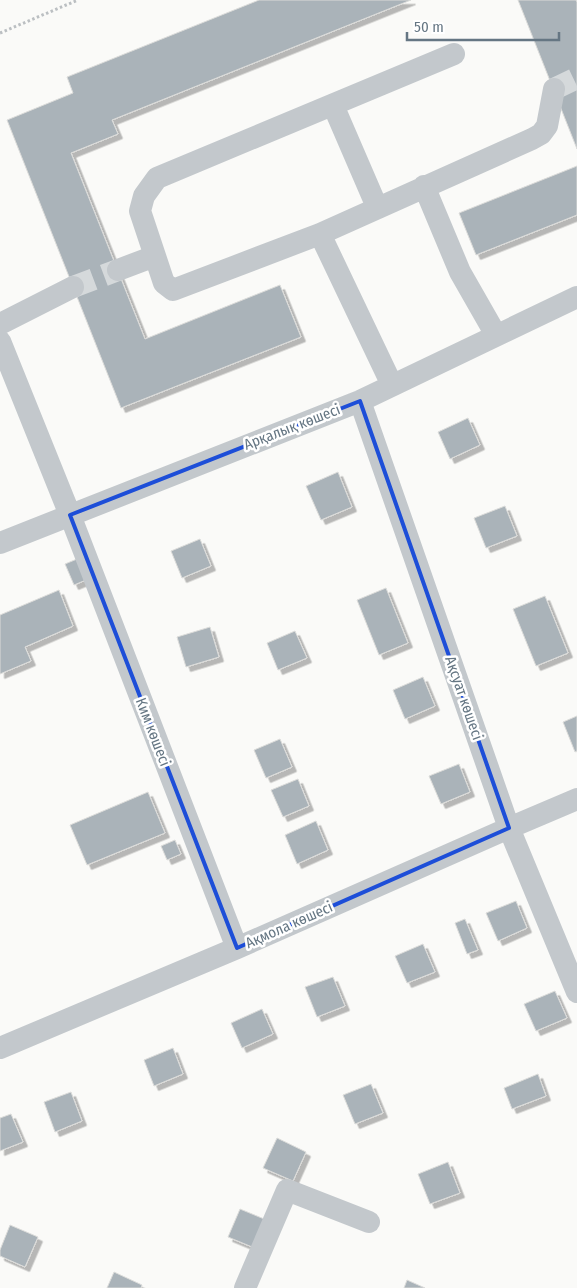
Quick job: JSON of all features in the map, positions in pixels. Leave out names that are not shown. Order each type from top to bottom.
[{"type":"street","points":[[454,54],[158,178],[144,196],[140,211],[164,283],[173,290],[320,234],[541,134],[547,126],[554,89]]},
{"type":"street","points":[[333,105],[377,207]]},
{"type":"street","points":[[424,186],[460,272],[496,335]]},
{"type":"street","points":[[320,234],[392,385]]},
{"type":"street","points":[[118,270],[155,256]]},
{"type":"street","points":[[0,324],[73,287]]},
{"type":"street","name":"Арқалық көшесі","points":[[0,543],[360,400],[577,297]]},
{"type":"street","name":"Ким көшесі","points":[[0,341],[70,515],[237,948]]},
{"type":"street","name":"Ақсуат көшесі","points":[[360,400],[509,828],[577,992]]},
{"type":"street","name":"Ақмола көшесі","points":[[0,1048],[237,948],[577,800]]},
{"type":"street","points":[[245,1288],[287,1190],[369,1222]]},
{"type":"path","points":[[0,33],[78,0]]},
{"type":"highlighted area","points":[[360,401],[509,828],[237,948],[70,515]]},
{"type":"building","points":[[259,0],[411,0],[112,120],[118,134],[71,153],[145,339],[280,285],[301,337],[121,408],[7,120],[73,93],[67,77]]},
{"type":"building","points":[[518,0],[576,0],[577,2],[577,149]]},
{"type":"building","points":[[577,166],[577,215],[476,255],[459,213]]},
{"type":"building","points":[[468,418],[480,445],[450,459],[438,432]]},
{"type":"building","points":[[338,472],[352,507],[321,520],[306,486]]},
{"type":"building","points":[[505,506],[517,536],[486,548],[474,518]]},
{"type":"building","points":[[200,539],[211,566],[182,578],[171,551]]},
{"type":"building","points":[[77,559],[86,580],[74,585],[65,564]]},
{"type":"building","points":[[386,588],[408,643],[379,655],[357,600]]},
{"type":"building","points":[[59,590],[73,626],[25,647],[31,661],[0,674],[0,615]]},
{"type":"building","points":[[545,596],[568,653],[536,666],[513,609]]},
{"type":"building","points":[[210,627],[219,657],[186,667],[177,637]]},
{"type":"building","points":[[295,631],[307,658],[278,670],[267,643]]},
{"type":"building","points":[[423,677],[435,706],[405,719],[393,690]]},
{"type":"building","points":[[577,716],[577,751],[575,752],[563,722]]},
{"type":"building","points":[[280,739],[292,767],[266,778],[254,750]]},
{"type":"building","points":[[459,764],[470,792],[441,804],[429,776]]},
{"type":"building","points":[[298,779],[309,806],[283,817],[271,790]]},
{"type":"building","points":[[148,792],[165,833],[87,865],[70,825]]},
{"type":"building","points":[[316,821],[328,850],[297,864],[285,835]]},
{"type":"building","points":[[175,840],[181,854],[167,860],[161,846]]},
{"type":"building","points":[[516,901],[527,928],[498,941],[486,913]]},
{"type":"building","points":[[465,919],[478,950],[467,954],[455,923]]},
{"type":"building","points":[[423,944],[435,972],[407,983],[395,956]]},
{"type":"building","points":[[333,977],[345,1006],[317,1017],[305,987]]},
{"type":"building","points":[[555,991],[567,1018],[536,1031],[524,1004]]},
{"type":"building","points":[[262,1009],[273,1034],[242,1048],[231,1023]]},
{"type":"building","points":[[173,1048],[183,1074],[154,1086],[144,1060]]},
{"type":"building","points":[[538,1074],[546,1096],[512,1109],[504,1088]]},
{"type":"building","points":[[371,1084],[383,1113],[355,1124],[343,1095]]},
{"type":"building","points":[[71,1092],[82,1121],[55,1132],[44,1102]]},
{"type":"building","points":[[11,1114],[23,1142],[0,1151],[0,1118]]},
{"type":"building","points":[[277,1138],[306,1152],[293,1181],[263,1168]]},
{"type":"building","points":[[448,1162],[460,1193],[430,1204],[418,1174]]},
{"type":"building","points":[[240,1209],[269,1221],[257,1249],[228,1237]]},
{"type":"building","points":[[10,1225],[38,1237],[25,1267],[0,1256],[0,1250]]},
{"type":"building","points":[[114,1272],[142,1285],[141,1288],[107,1288]]},
{"type":"building","points":[[407,1280],[425,1288],[404,1288]]},
{"type":"tunnel","points":[[554,89],[577,78]]},
{"type":"tunnel","points":[[73,287],[118,270]]}]
